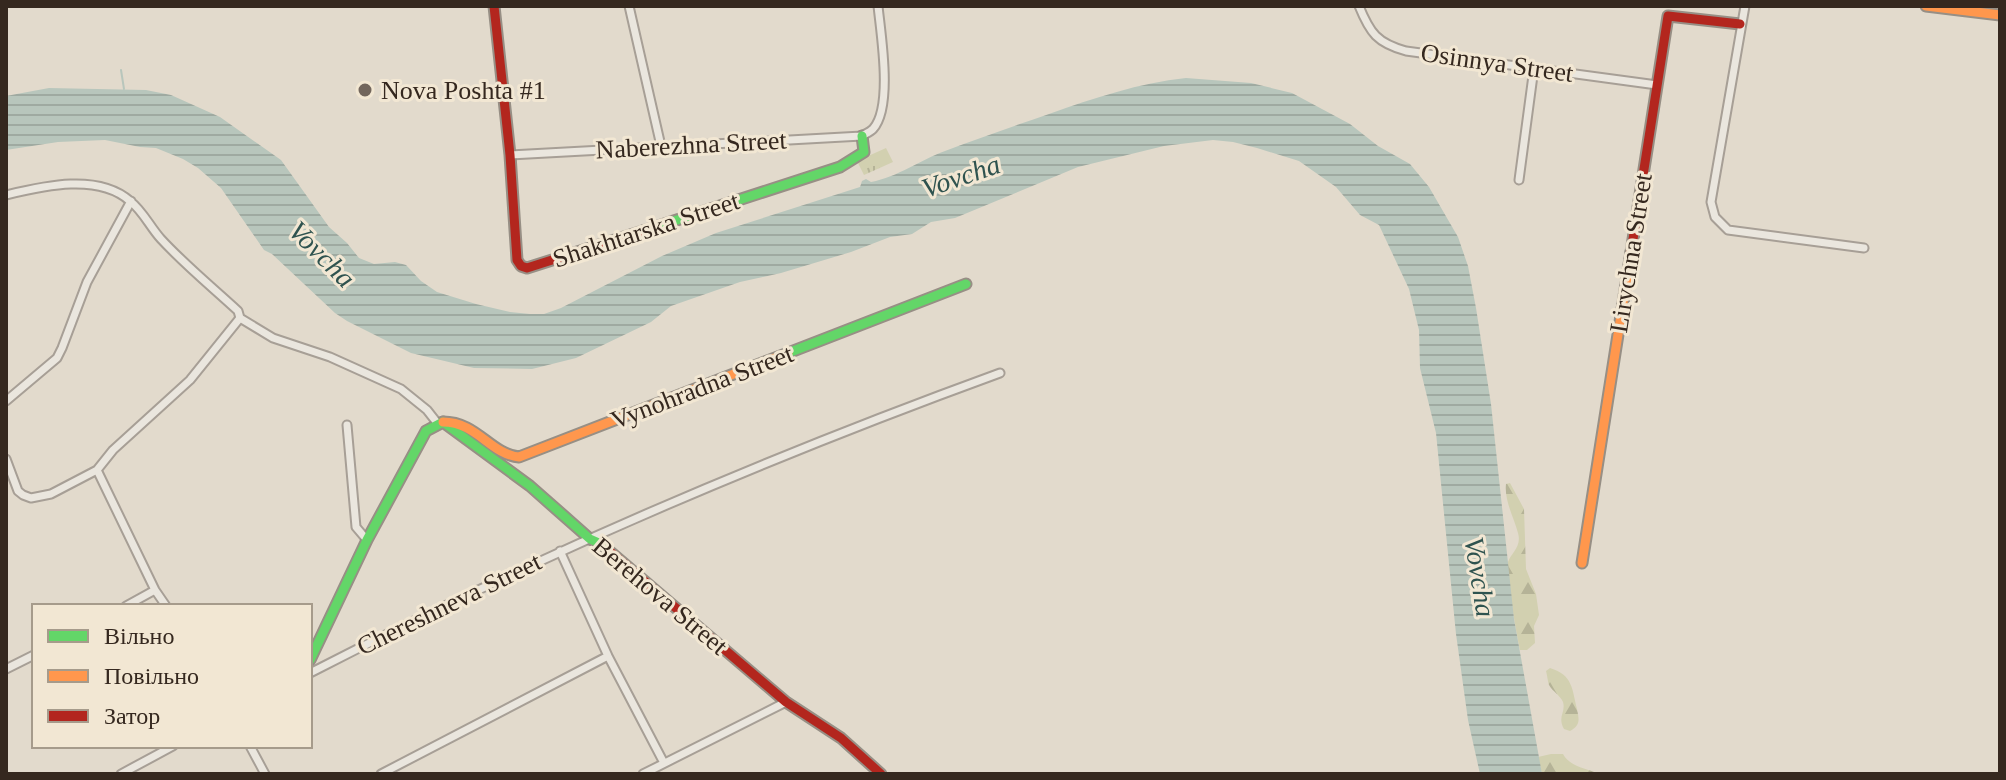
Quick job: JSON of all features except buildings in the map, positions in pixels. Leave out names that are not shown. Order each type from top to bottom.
[{"type":"main road","name":"Shakhtarska Street","points":[[494,6],[510,155],[517,260],[521,266],[527,268],[840,167],[864,152],[867,133]]},
{"type":"main road","points":[[1926,6],[2000,15]]},
{"type":"main road","name":"Lirychna Street","points":[[1582,563],[1668,16],[1740,24]]},
{"type":"main road","name":"Vynohradna Street","points":[[440,423],[451,422],[468,427],[509,456],[519,457],[966,284]]},
{"type":"main road","points":[[312,656],[367,540],[426,431],[440,423]]},
{"type":"main road","name":"Berehova Street","points":[[440,423],[530,486],[786,702],[841,738],[881,774]]},
{"type":"street","points":[[629,6],[661,146]]},
{"type":"street","points":[[867,133],[881,111],[884,95],[878,6]]},
{"type":"street","name":"Osinnya Street","points":[[1359,6],[1372,33],[1379,40],[1406,51],[1657,85]]},
{"type":"street","points":[[1745,6],[1711,202],[1715,217],[1728,230],[1864,248]]},
{"type":"street","points":[[1519,180],[1534,68]]},
{"type":"street","name":"Naberezhna Street","points":[[510,155],[867,133]]},
{"type":"street","points":[[6,195],[33,188],[89,183],[117,191],[131,201],[87,282],[57,358],[6,401]]},
{"type":"street","name":"Berehova Street","points":[[131,201],[160,238],[238,311],[240,318],[273,338],[330,357],[401,389],[440,423]]},
{"type":"street","points":[[6,459],[15,484],[23,495],[31,498],[51,494],[97,470],[113,450],[190,380],[240,318]]},
{"type":"street","points":[[590,539],[736,474],[1000,373]]},
{"type":"street","points":[[347,425],[356,527],[367,540]]},
{"type":"street","points":[[97,470],[165,604]]},
{"type":"street","name":"Chereshneva Street","points":[[312,672],[459,598],[590,539]]},
{"type":"street","points":[[560,551],[608,656],[664,763]]},
{"type":"street","points":[[130,604],[155,590]]},
{"type":"street","points":[[6,669],[32,656]]},
{"type":"street","points":[[381,774],[608,656]]},
{"type":"street","points":[[643,774],[786,702]]},
{"type":"street","points":[[121,774],[169,748]]},
{"type":"street","points":[[251,748],[265,774]]},
{"type":"green space","points":[[886,148],[893,162],[864,175],[857,161]]},
{"type":"green space","points":[[1510,483],[1524,509],[1526,569],[1536,594],[1539,615],[1534,626],[1535,643],[1527,650],[1520,650],[1508,577],[1508,562],[1519,538],[1506,496],[1506,484]]},
{"type":"green space","points":[[1550,668],[1563,675],[1572,689],[1579,719],[1570,731],[1562,725],[1563,702],[1549,684],[1546,671]]},
{"type":"green space","points":[[1563,754],[1574,764],[1599,774],[1542,774],[1538,757]]},
{"type":"water","name":"Vovcha","points":[[1186,78],[1251,83],[1292,93],[1350,124],[1378,146],[1410,164],[1429,187],[1458,237],[1468,266],[1476,308],[1491,404],[1514,619],[1542,774],[1480,774],[1468,720],[1456,634],[1436,433],[1420,368],[1419,330],[1409,289],[1379,225],[1360,215],[1336,187],[1299,161],[1233,142],[1213,140],[1164,146],[1078,167],[955,218],[931,222],[912,234],[890,237],[851,252],[740,282],[671,306],[651,322],[576,358],[532,369],[474,368],[411,353],[347,321],[264,250],[221,188],[183,159],[156,148],[105,140],[58,142],[6,150],[6,96],[49,88],[146,90],[171,95],[220,117],[281,160],[329,227],[359,258],[374,264],[395,262],[406,265],[437,292],[476,304],[510,312],[544,314],[716,233],[860,187],[866,179],[871,182],[890,176],[945,151],[1083,102],[1134,87]]},
{"type":"waterway","points":[[121,70],[124,89]]},
{"type":"traffic: fast","points":[[643,231],[840,167],[864,152],[862,136]]},
{"type":"traffic: fast","points":[[788,353],[966,284]]},
{"type":"traffic: fast","points":[[312,656],[367,540],[426,431],[443,422],[530,486],[590,539],[608,550]]},
{"type":"traffic: slow","points":[[1926,6],[2000,15]]},
{"type":"traffic: slow","points":[[1582,563],[1631,252]]},
{"type":"traffic: slow","points":[[443,422],[465,427],[500,450],[519,457],[788,353]]},
{"type":"traffic: jam","points":[[494,6],[510,155],[517,260],[527,268],[643,231]]},
{"type":"traffic: jam","points":[[1631,252],[1668,16],[1740,24]]},
{"type":"traffic: jam","points":[[608,550],[786,702],[841,738],[881,774]]},
{"type":"place","name":"Nova Poshta #1","points":[[365,90]]}]
